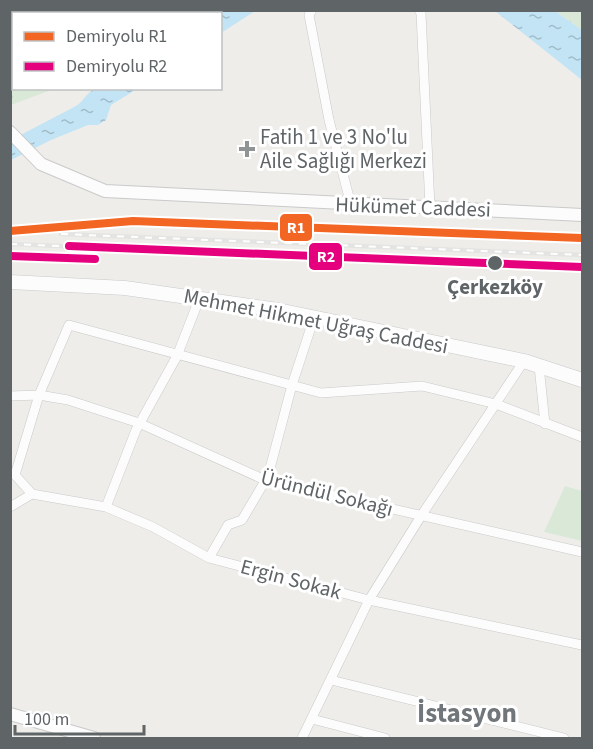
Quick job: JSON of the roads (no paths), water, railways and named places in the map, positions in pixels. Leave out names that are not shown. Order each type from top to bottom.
[{"type":"main road","name":"Mehmet Hikmet Uğraş Caddesi","points":[[10,282],[125,288],[200,297],[524,361],[582,381]]},
{"type":"street","points":[[312,10],[309,15],[329,120],[351,205]]},
{"type":"street","points":[[418,10],[421,13],[430,207]]},
{"type":"street","name":"Hükümet Caddesi","points":[[10,132],[35,159],[76,181],[105,191],[582,215]]},
{"type":"street","points":[[106,507],[139,423],[177,356],[200,297]]},
{"type":"street","points":[[209,558],[228,525],[242,520],[265,480],[276,451],[292,385],[314,318]]},
{"type":"street","points":[[10,507],[33,494],[13,475],[39,395],[69,325],[321,393],[422,386],[496,404],[582,437]]},
{"type":"street","points":[[302,738],[369,600],[421,516],[524,361]]},
{"type":"street","points":[[539,366],[545,424]]},
{"type":"street","name":"Üründül Sokağı","points":[[10,396],[39,395],[68,400],[139,423],[265,480],[582,552]]},
{"type":"street","name":"Ergin Sokak","points":[[33,494],[106,507],[153,527],[209,558],[369,600],[582,645]]},
{"type":"street","points":[[331,680],[564,738]]},
{"type":"street","points":[[10,714],[94,738]]},
{"type":"street","points":[[312,719],[385,738]]},
{"type":"water","points":[[222,10],[255,10],[222,32],[222,12],[219,12]]},
{"type":"water","points":[[495,11],[555,11],[582,30],[582,80]]},
{"type":"water","points":[[94,90],[135,90],[111,105],[106,120],[98,125],[88,125],[11,160],[11,140],[76,106]]},
{"type":"railway","points":[[10,231],[133,221],[582,238]]},
{"type":"railway","points":[[61,234],[582,255]]},
{"type":"railway","points":[[10,244],[582,267]]},
{"type":"rail line","name":"R1","points":[[10,231],[133,221],[582,238]]},
{"type":"rail line","name":"R2","points":[[69,246],[582,267]]},
{"type":"rail line","name":"R2","points":[[10,256],[95,259]]},
{"type":"place","name":"Fatih 1 ve 3 No'lu Aile Sağlığı Merkezi","points":[[247,149]]},
{"type":"place","name":"Çerkezköy","points":[[495,263]]},
{"type":"district","name":"İstasyon","points":[[467,713]]}]
